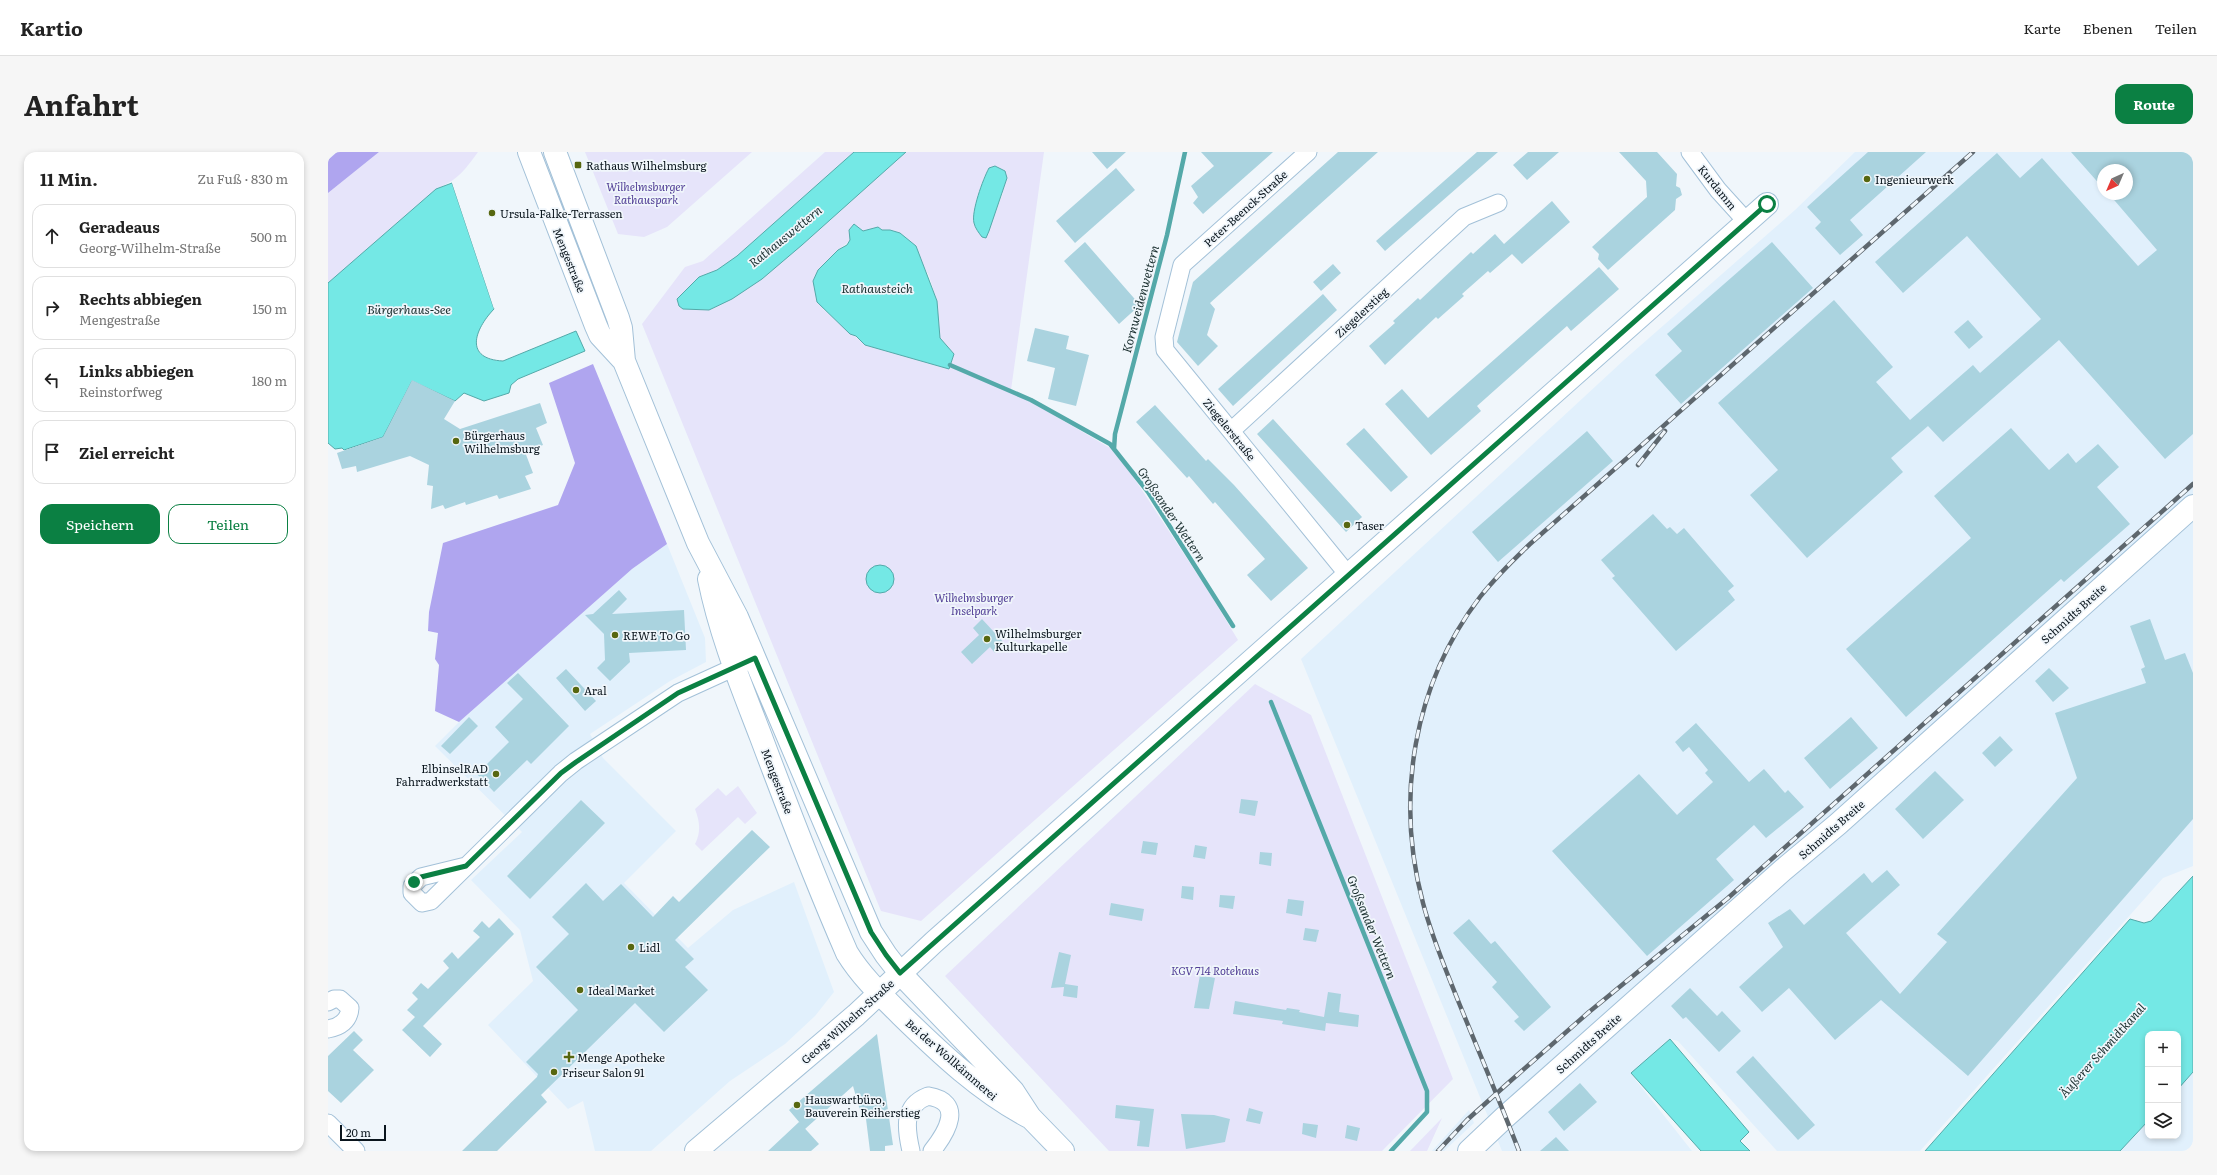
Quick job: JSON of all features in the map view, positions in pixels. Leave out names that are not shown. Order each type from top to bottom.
[{"type":"main road","name":"Mengestraße","points":[[529,152],[600,335],[624,361]]},
{"type":"main road","name":"Mengestraße","points":[[556,152],[618,318],[621,328],[624,361],[704,557],[737,617],[868,924],[886,955],[900,973]]},
{"type":"main road","name":"Georg-Wilhelm-Straße","points":[[696,1151],[787,1076],[880,993],[900,973],[1767,204]]},
{"type":"main road","name":"Schmidts Breite","points":[[1469,1151],[1505,1117],[1783,870],[1838,824],[2193,506]]},
{"type":"main road","name":"Mengestraße","points":[[704,557],[716,616],[785,801],[846,949],[856,967],[880,993]]},
{"type":"main road","name":"Bei der Wollkämmerei","points":[[900,973],[1013,1091],[1030,1117],[1063,1151]]},
{"type":"main road","name":"Bei der Wollkämmerei","points":[[880,993],[962,1071],[1002,1103],[1030,1117]]},
{"type":"street","name":"Peter-Beenck-Straße","points":[[1182,265],[1308,152]]},
{"type":"street","name":"Kurdamm","points":[[1690,152],[1718,190],[1747,222]]},
{"type":"street","name":"Ziegelerstieg","points":[[1231,431],[1464,217],[1498,203]]},
{"type":"street","name":"Ziegelerstraße","points":[[1182,265],[1164,338],[1165,350],[1349,576]]},
{"type":"street","points":[[466,866],[561,773],[576,762],[678,693],[755,658]]},
{"type":"street","points":[[328,1002],[334,999],[340,999],[350,1008],[349,1014],[344,1022],[328,1029]]},
{"type":"street","points":[[911,1151],[906,1131],[909,1113],[913,1105],[928,1096],[943,1100],[948,1106],[950,1113],[945,1131],[932,1151]]},
{"type":"street","points":[[328,1123],[356,1151]]},
{"type":"shaded area","points":[[337,152],[379,152],[328,193],[328,160]]},
{"type":"shaded area","points":[[1855,152],[2193,152],[2193,866],[2163,878],[1920,1151],[1777,1151],[1678,1041],[1670,1039],[1631,1074],[1692,1151],[1502,1151],[1301,659],[1624,360],[1795,210]]},
{"type":"shaded area","points":[[593,364],[667,544],[632,569],[459,722],[435,711],[439,665],[435,659],[438,633],[428,631],[429,612],[443,543],[558,505],[575,463],[549,383]]},
{"type":"shaded area","points":[[667,544],[705,638],[706,662],[670,681],[590,734],[603,758],[676,831],[624,883],[688,948],[733,910],[794,882],[834,992],[815,1016],[785,1044],[730,1081],[651,1151],[595,1151],[583,1101],[568,1109],[488,1025],[533,981],[520,930],[471,880],[522,832],[435,746],[459,722],[632,569]]},
{"type":"shaded area","points":[[2193,1050],[2193,1151],[2104,1151],[2145,1104],[2145,1139],[2181,1139],[2181,1064]]},
{"type":"shaded area","points":[[1469,1110],[1474,1123],[1444,1151],[1432,1151]]},
{"type":"green space","points":[[379,152],[478,152],[469,165],[460,174],[444,186],[436,189],[328,283],[328,193]]},
{"type":"green space","name":"Wilhelmsburger Rathauspark","points":[[585,152],[752,152],[667,227],[644,237],[618,234]]},
{"type":"green space","name":"Wilhelmsburger Inselpark","points":[[825,152],[854,152],[737,256],[717,270],[699,277],[679,306],[684,309],[709,310],[732,299],[761,279],[906,152],[1044,152],[1011,390],[1110,448],[1132,475],[1209,592],[1238,640],[921,921],[881,911],[642,324],[685,267],[703,261]],"holes":[[[985,176],[1003,193],[986,237],[974,214]],[[878,227],[882,230],[890,230],[923,265],[929,276],[937,301],[940,338],[954,354],[949,369],[865,345],[823,309],[838,250],[863,231]]]},
{"type":"green space","name":"KGV 714 Rotehaus","points":[[1255,684],[1311,715],[1453,1079],[1382,1151],[1109,1151],[945,976]]},
{"type":"green space","points":[[738,786],[757,813],[745,824],[738,817],[702,851],[695,844],[699,827],[695,809],[718,788],[726,796]]},
{"type":"green space","points":[[1442,1118],[1427,1151],[1410,1151]]},
{"type":"water","name":"Rathauswettern","points":[[854,152],[906,152],[762,279],[732,299],[709,310],[683,309],[679,306],[677,299],[699,277],[717,270],[737,256]]},
{"type":"water","points":[[995,166],[1005,171],[1007,178],[986,238],[982,237],[975,227],[974,211],[981,187],[989,168]]},
{"type":"water","name":"Bürgerhaus-See","points":[[452,183],[494,309],[481,326],[478,334],[476,342],[482,355],[491,359],[503,361],[576,331],[585,351],[518,379],[511,385],[509,393],[484,401],[464,393],[455,401],[412,381],[383,437],[344,450],[342,448],[335,449],[328,443],[328,283],[436,189]]},
{"type":"water","name":"Rathausteich","points":[[854,224],[863,231],[878,227],[882,230],[890,230],[900,233],[916,246],[937,301],[940,338],[954,354],[949,369],[865,345],[856,336],[850,334],[817,302],[813,281],[818,270],[838,250],[847,245],[850,240],[849,230]]},
{"type":"water","points":[[880,565],[890,569],[894,579],[890,589],[880,593],[870,589],[866,579],[870,569]]},
{"type":"water","name":"Äußerer Schmidtkanal","points":[[2193,876],[2193,1072],[2181,1086],[2181,1031],[2145,1031],[2145,1124],[2120,1151],[1925,1151],[2130,919],[2144,923],[2151,921]]},
{"type":"water","points":[[1670,1039],[1749,1132],[1740,1141],[1750,1151],[1701,1151],[1631,1073]]},
{"type":"pier","points":[[454,181],[495,307],[494,309],[452,183]]},
{"type":"building","points":[[1092,152],[1126,152],[1107,169]]},
{"type":"building","points":[[1201,152],[1273,152],[1203,214],[1193,203],[1198,197],[1191,186],[1214,166]]},
{"type":"building","points":[[1338,152],[1378,152],[1210,303],[1215,309],[1207,335],[1218,346],[1198,366],[1177,342],[1193,282]]},
{"type":"building","points":[[1477,152],[1498,152],[1385,251],[1376,241]]},
{"type":"building","points":[[1528,152],[1559,152],[1527,180],[1513,165]]},
{"type":"building","points":[[1619,152],[1657,152],[1677,174],[1676,186],[1680,188],[1682,195],[1676,199],[1675,210],[1608,270],[1598,259],[1599,254],[1592,247],[1647,197],[1646,181]]},
{"type":"building","name":"Ingenieurwerk","points":[[1868,152],[1926,152],[1850,220],[1863,235],[1840,255],[1815,228],[1821,222],[1807,207]]},
{"type":"building","points":[[2071,152],[2193,152],[2193,434],[2165,459],[2059,340],[1943,442],[1928,426],[1891,458],[1903,472],[1807,558],[1750,495],[1778,470],[1718,403],[1834,300],[1893,367],[1876,382],[1910,420],[1973,365],[1980,373],[2041,319],[1967,236],[1903,293],[1875,262],[1997,153],[2020,178],[2042,158],[2138,266],[2157,250],[2114,200],[2133,200],[2133,164],[2097,164],[2097,181]]},
{"type":"building","points":[[1116,168],[1135,190],[1075,243],[1056,221]]},
{"type":"building","points":[[1552,201],[1570,222],[1522,264],[1512,254],[1490,273],[1488,271],[1462,294],[1464,296],[1438,319],[1436,317],[1385,365],[1369,346],[1395,323],[1393,321],[1418,298],[1420,300],[1471,252],[1473,254],[1495,234],[1504,244]]},
{"type":"building","points":[[1085,242],[1140,305],[1119,324],[1064,261]]},
{"type":"building","points":[[1772,242],[1813,288],[1681,404],[1655,375],[1682,351],[1667,334]]},
{"type":"building","points":[[1333,264],[1341,273],[1321,291],[1313,282]]},
{"type":"building","points":[[1599,267],[1619,289],[1571,331],[1567,326],[1477,406],[1481,411],[1431,455],[1385,404],[1402,389],[1428,418]]},
{"type":"building","points":[[1323,294],[1337,310],[1233,406],[1218,389]]},
{"type":"building","points":[[1968,320],[1983,337],[1969,349],[1954,332]]},
{"type":"building","points":[[1035,328],[1069,336],[1066,349],[1089,355],[1076,406],[1048,399],[1055,368],[1027,361]]},
{"type":"building","name":"Bürgerhaus Wilhelmsburg","points":[[412,380],[455,401],[444,419],[460,429],[540,403],[547,423],[536,428],[543,445],[525,452],[533,473],[525,476],[531,489],[499,499],[497,495],[466,505],[465,502],[445,509],[443,505],[431,509],[433,486],[427,485],[429,465],[410,456],[357,472],[356,466],[342,469],[337,453],[383,437]]},
{"type":"building","points":[[1155,405],[1206,461],[1208,459],[1234,485],[1308,568],[1271,601],[1247,575],[1265,559],[1215,502],[1213,504],[1189,476],[1187,478],[1136,422]]},
{"type":"building","points":[[1273,419],[1362,517],[1346,532],[1257,434]]},
{"type":"building","points":[[1364,428],[1408,477],[1391,492],[1346,444]]},
{"type":"building","points":[[2011,428],[2049,470],[2068,453],[2076,463],[2098,444],[2119,467],[2097,487],[2130,524],[2064,582],[2061,579],[1906,717],[1846,649],[1971,538],[1934,496]]},
{"type":"building","points":[[1587,431],[1613,461],[1498,562],[1472,532]]},
{"type":"building","points":[[1653,514],[1667,529],[1670,527],[1677,534],[1684,528],[1734,586],[1728,591],[1735,600],[1676,651],[1612,578],[1615,576],[1601,560]]},
{"type":"building","points":[[619,590],[627,599],[612,614],[684,610],[686,650],[629,653],[630,662],[610,681],[597,668],[605,660],[604,634],[585,615],[593,614]]},
{"type":"building","name":"Wilhelmsburger Kulturkapelle","points":[[982,619],[1005,644],[995,653],[990,647],[972,664],[961,652],[979,635],[973,628]]},
{"type":"building","points":[[2150,619],[2165,660],[2185,653],[2193,673],[2193,819],[1968,1076],[1881,1000],[1835,1040],[1789,988],[1762,1012],[1739,987],[1783,947],[1768,923],[1790,909],[1804,925],[1864,873],[1872,883],[1887,870],[1900,885],[1846,933],[1900,994],[1947,942],[1937,934],[2077,778],[2055,713],[2146,683],[2141,669],[2145,667],[2130,626]]},
{"type":"building","points":[[2049,668],[2069,688],[2053,702],[2035,681]]},
{"type":"building","name":"Aral","points":[[566,669],[596,701],[585,711],[556,678]]},
{"type":"building","points":[[518,673],[569,726],[531,764],[527,760],[494,792],[477,774],[509,742],[495,727],[523,699],[507,683]]},
{"type":"building","points":[[469,717],[478,726],[450,754],[441,746]]},
{"type":"building","points":[[1851,717],[1878,748],[1830,789],[1804,758]]},
{"type":"building","points":[[1696,723],[1749,782],[1764,769],[1785,793],[1788,790],[1804,807],[1766,838],[1754,825],[1716,859],[1734,880],[1647,956],[1552,851],[1639,774],[1677,815],[1713,782],[1705,773],[1708,770],[1689,747],[1683,752],[1675,742]]},
{"type":"building","points":[[2000,736],[2013,750],[1995,767],[1982,753]]},
{"type":"building","points":[[1935,771],[1964,800],[1923,839],[1895,809]]},
{"type":"building","points":[[1241,799],[1258,801],[1255,816],[1239,813]]},
{"type":"building","points":[[581,800],[605,823],[530,899],[507,876]]},
{"type":"building","points":[[752,830],[770,847],[675,940],[694,959],[685,967],[708,990],[664,1032],[635,1003],[541,1095],[547,1102],[497,1151],[462,1151],[537,1077],[538,1074],[526,1062],[578,1010],[536,967],[569,934],[552,917],[586,883],[603,901],[621,884],[653,917],[673,896],[679,902]]},
{"type":"building","points":[[1143,841],[1158,843],[1156,855],[1141,853]]},
{"type":"building","points":[[1195,845],[1207,847],[1205,859],[1193,857]]},
{"type":"building","points":[[1260,852],[1272,853],[1271,866],[1259,864]]},
{"type":"building","points":[[1182,886],[1194,887],[1193,900],[1181,898]]},
{"type":"building","points":[[1220,895],[1235,896],[1233,909],[1219,907]]},
{"type":"building","points":[[1288,899],[1304,901],[1302,916],[1286,913]]},
{"type":"building","points":[[1111,903],[1144,909],[1142,921],[1109,915]]},
{"type":"building","points":[[499,918],[514,934],[423,1026],[442,1044],[430,1057],[402,1030],[415,1017],[407,1010],[418,999],[412,993],[421,983],[428,989],[449,968],[443,961],[452,952],[458,959],[480,937],[473,931],[482,921],[489,928]]},
{"type":"building","points":[[1469,919],[1491,944],[1495,941],[1551,1007],[1524,1031],[1514,1021],[1519,1017],[1492,987],[1497,982],[1453,933]]},
{"type":"building","points":[[1305,928],[1319,930],[1316,942],[1303,940]]},
{"type":"building","points":[[1059,952],[1071,955],[1065,984],[1078,986],[1077,998],[1063,996],[1064,987],[1051,988]]},
{"type":"building","points":[[1200,975],[1215,978],[1209,1009],[1194,1008]]},
{"type":"building","points":[[1690,988],[1717,1016],[1722,1011],[1741,1031],[1719,1052],[1686,1017],[1683,1019],[1671,1006]]},
{"type":"building","points":[[1328,992],[1341,994],[1339,1012],[1359,1015],[1358,1027],[1326,1023],[1325,1031],[1282,1024],[1283,1021],[1233,1014],[1235,1001],[1286,1010],[1287,1008],[1300,1010],[1299,1012],[1324,1017]]},
{"type":"building","points":[[354,1031],[363,1040],[353,1050],[374,1070],[341,1103],[328,1091],[328,1056]]},
{"type":"building","points":[[877,1034],[893,1145],[885,1146],[885,1151],[870,1151],[865,1111],[861,1114],[853,1086],[805,1129],[789,1110]]},
{"type":"building","points":[[1753,1056],[1815,1125],[1798,1140],[1736,1072]]},
{"type":"building","points":[[1580,1083],[1597,1102],[1564,1131],[1548,1112]]},
{"type":"building","points":[[1116,1105],[1154,1109],[1149,1147],[1137,1146],[1140,1121],[1115,1118]]},
{"type":"building","points":[[1249,1108],[1263,1112],[1260,1124],[1246,1121]]},
{"type":"building","points":[[1181,1114],[1214,1115],[1230,1119],[1225,1142],[1186,1149]]},
{"type":"building","points":[[799,1122],[819,1144],[811,1151],[768,1151]]},
{"type":"building","points":[[1303,1123],[1318,1125],[1316,1138],[1302,1134]]},
{"type":"building","points":[[1347,1125],[1360,1128],[1357,1141],[1345,1138]]},
{"type":"building","points":[[1556,1137],[1569,1151],[1540,1151]]},
{"type":"waterway","name":"Kornweidenwettern","points":[[1114,449],[1115,434],[1167,235],[1185,152]]},
{"type":"waterway","name":"Großsander Wettern","points":[[950,365],[1031,400],[1110,444],[1148,492],[1233,626]]},
{"type":"waterway","name":"Großsander Wettern","points":[[1271,702],[1427,1091],[1427,1112],[1391,1151]]},
{"type":"railway","points":[[1519,1151],[1435,941],[1423,903],[1415,863],[1411,823],[1411,783],[1416,744],[1425,705],[1439,667],[1457,631],[1480,597],[1523,550],[1973,152]]},
{"type":"railway","points":[[1638,465],[1665,431]]},
{"type":"railway","points":[[1438,1151],[1467,1120],[1507,1084],[1589,1012],[1728,898],[2193,484]]},
{"type":"place","name":"Rathaus Wilhelmsburg","points":[[578,165]]},
{"type":"place","name":"Ingenieurwerk","points":[[1867,179]]},
{"type":"place","name":"Ursula-Falke-Terrassen","points":[[492,213]]},
{"type":"place","name":"Bürgerhaus Wilhelmsburg","points":[[456,441]]},
{"type":"place","name":"Taser","points":[[1347,525]]},
{"type":"place","name":"REWE To Go","points":[[615,635]]},
{"type":"place","name":"Wilhelmsburger Kulturkapelle","points":[[987,639]]},
{"type":"place","name":"Aral","points":[[576,690]]},
{"type":"place","name":"ElbinselRAD Fahrradwerkstatt","points":[[496,774]]},
{"type":"place","name":"Lidl","points":[[631,947]]},
{"type":"place","name":"Ideal Market","points":[[580,990]]},
{"type":"place","name":"Menge Apotheke","points":[[569,1057]]},
{"type":"place","name":"Friseur Salon 91","points":[[554,1072]]},
{"type":"place","name":"Hauswartbüro, Bauverein Reiherstieg","points":[[797,1105]]},
{"type":"route","points":[[414,882],[421,877],[466,866],[561,773],[612,736],[678,693],[755,658],[851,888],[871,932],[900,973],[1767,204]]}]
